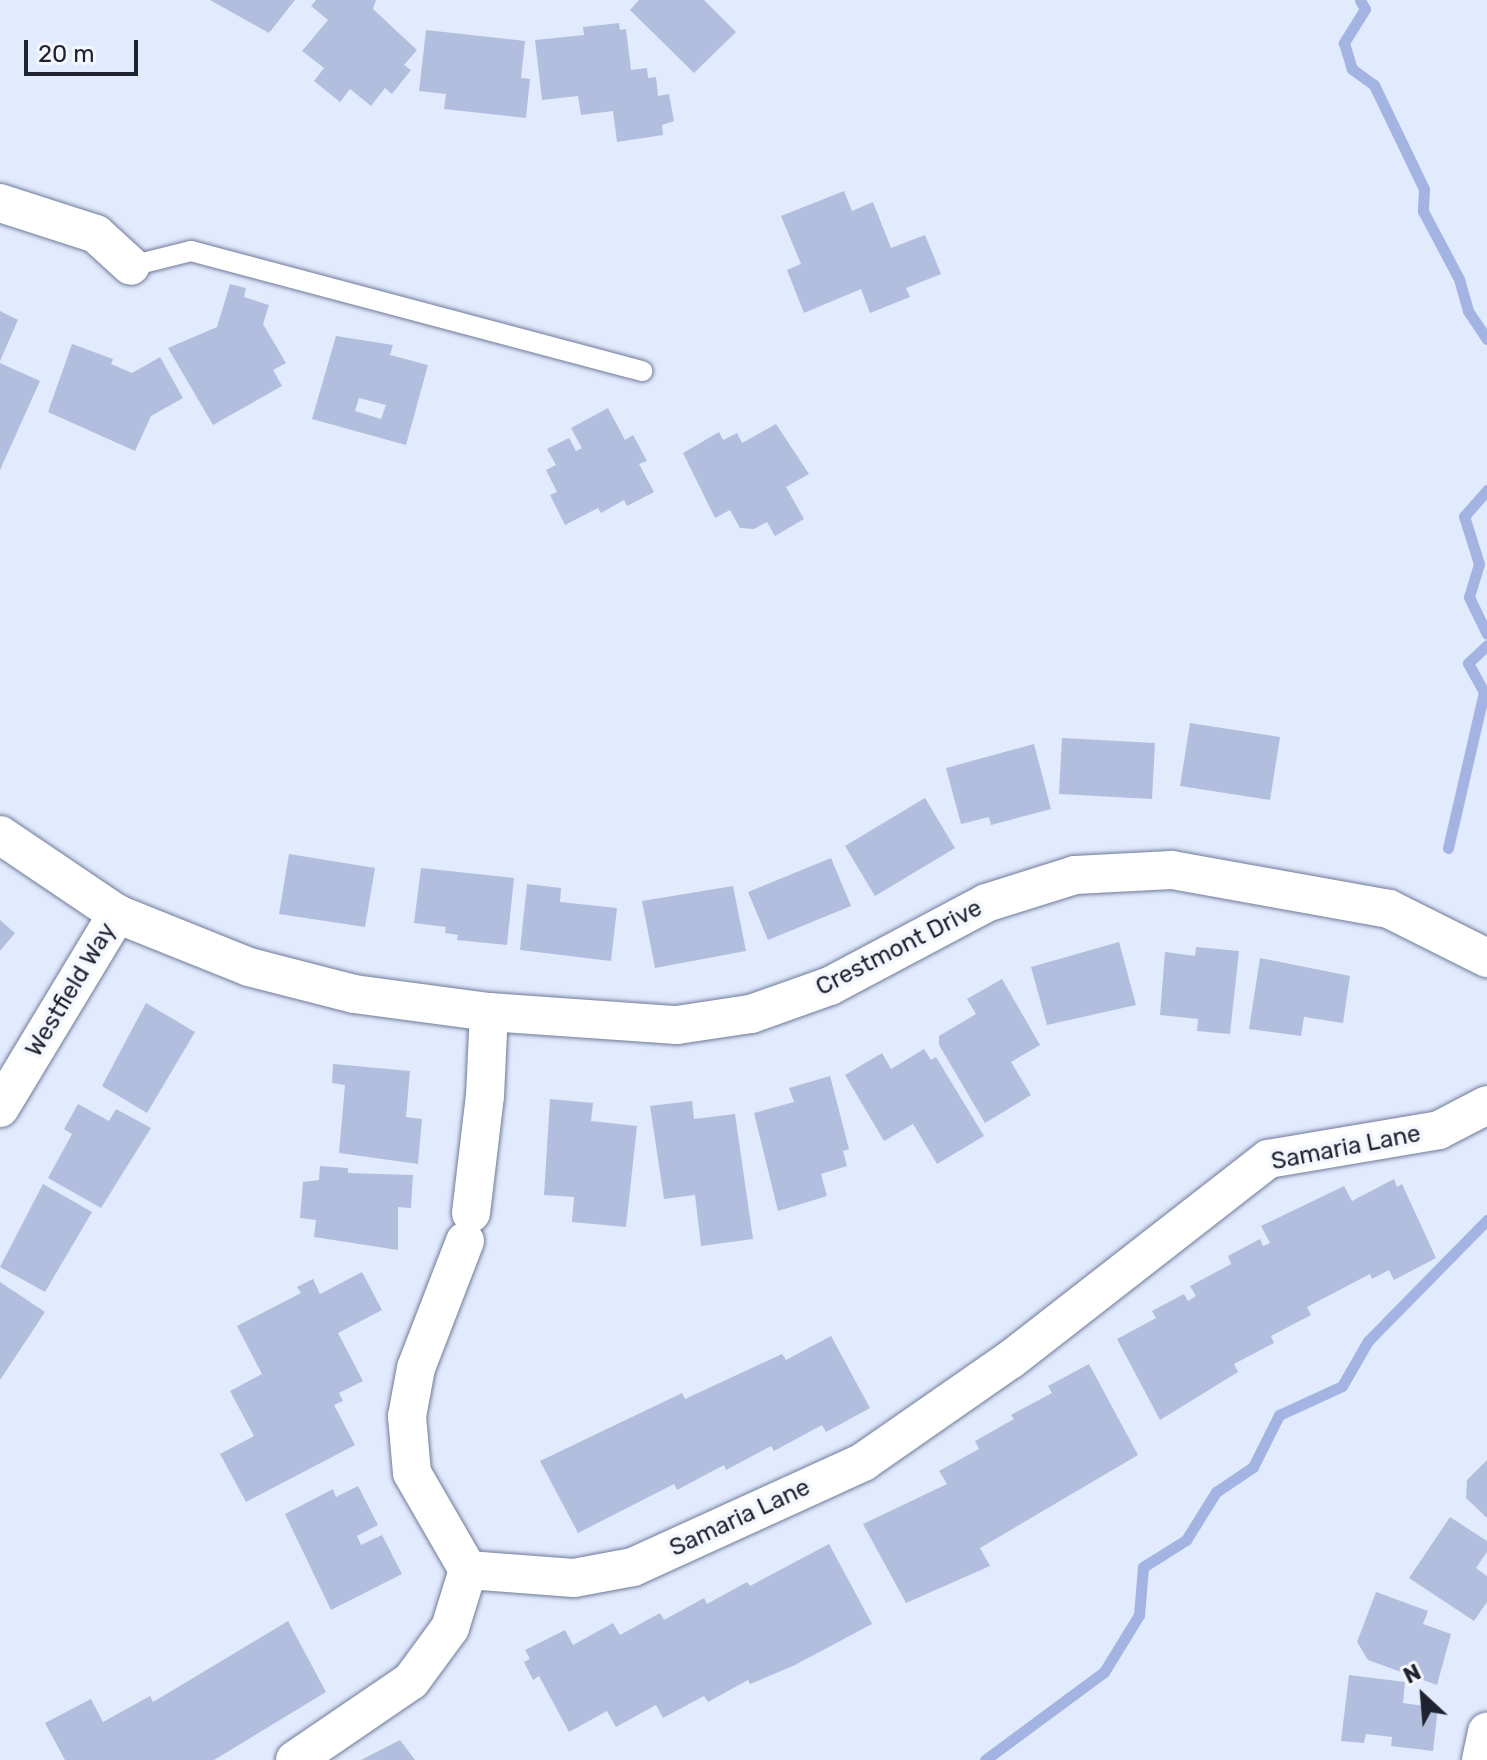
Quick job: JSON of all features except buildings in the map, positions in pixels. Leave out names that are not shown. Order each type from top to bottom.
[{"type":"street","points":[[0,203],[96,234],[131,266]]},
{"type":"street","name":"Crestmont Drive","points":[[0,835],[117,914],[249,967],[354,994],[489,1012],[677,1025],[751,1014],[830,986],[986,903],[1075,875],[1172,870],[1389,909],[1487,958]]},
{"type":"street","name":"Westfield Way","points":[[0,1108],[117,914]]},
{"type":"street","points":[[295,1760],[411,1681],[450,1628],[468,1570],[412,1473],[407,1416],[416,1368],[468,1227],[485,1096],[489,1012]]},
{"type":"street","name":"Samaria Lane","points":[[468,1570],[574,1578],[633,1567],[863,1462],[1010,1360],[1268,1159],[1439,1130],[1487,1105]]},
{"type":"street","points":[[1481,1760],[1487,1732]]},
{"type":"lane","points":[[131,266],[191,251],[642,371]]},
{"type":"waterway","points":[[1360,0],[1365,9],[1344,43],[1352,69],[1374,85],[1424,189],[1423,211],[1459,279],[1468,311],[1487,339]]},
{"type":"waterway","points":[[1487,490],[1464,516],[1479,564],[1469,597],[1487,634]]},
{"type":"waterway","points":[[1448,848],[1484,692],[1468,663],[1487,645]]},
{"type":"waterway","points":[[985,1760],[1104,1672],[1139,1615],[1143,1567],[1186,1540],[1216,1492],[1253,1467],[1279,1415],[1342,1386],[1368,1341],[1487,1220]]}]
